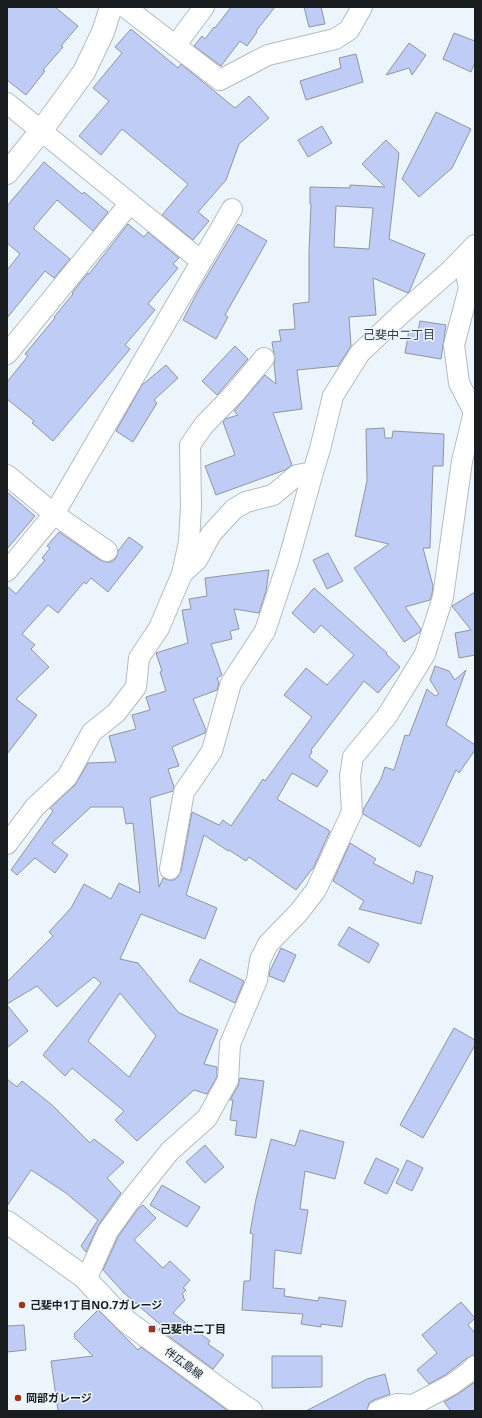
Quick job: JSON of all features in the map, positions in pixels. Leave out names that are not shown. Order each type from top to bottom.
[{"type":"main road","points":[[7,173],[41,131],[84,72],[103,32],[111,7]]},
{"type":"main road","name":"伴広島線","points":[[7,1222],[84,1277],[108,1304],[126,1321],[233,1400],[251,1411]]},
{"type":"street","points":[[125,7],[220,80],[268,54],[335,39],[349,30],[362,7]]},
{"type":"street","points":[[175,46],[204,7]]},
{"type":"street","points":[[7,103],[201,261]]},
{"type":"street","points":[[7,354],[130,203]]},
{"type":"street","points":[[7,571],[54,514],[232,209]]},
{"type":"street","points":[[84,1277],[90,1271],[108,1231],[129,1202],[170,1151],[207,1118],[228,1080],[230,1044],[257,980],[260,960],[268,944],[299,912],[316,890],[352,812],[350,776],[353,757],[387,716],[426,654],[443,597],[462,461],[474,412],[459,383],[454,345],[469,288],[469,252]]},
{"type":"street","points":[[170,869],[184,792],[212,751],[231,683],[265,631],[288,562],[312,472],[320,449],[333,396],[360,353],[469,252]]},
{"type":"street","points":[[7,844],[35,807],[68,777],[92,732],[116,713],[136,687],[139,658],[159,628],[182,574],[189,542],[191,506],[190,444],[204,425],[235,393],[264,358]]},
{"type":"street","points":[[182,574],[197,560],[211,534],[234,509],[246,502],[272,495],[297,475],[312,472]]},
{"type":"street","points":[[7,475],[54,514],[107,551]]},
{"type":"street","points":[[378,1411],[397,1404],[414,1405],[451,1385],[473,1370]]},
{"type":"building","points":[[7,7],[55,7],[78,26],[61,46],[63,47],[43,70],[45,71],[26,95],[7,80]]},
{"type":"building","points":[[231,7],[275,7],[256,31],[257,32],[247,46],[240,41],[221,66],[194,46],[202,36],[205,39]]},
{"type":"building","points":[[304,7],[321,7],[325,24],[309,27]]},
{"type":"building","points":[[131,29],[178,68],[181,64],[235,108],[249,96],[269,118],[239,144],[226,180],[198,212],[209,221],[193,240],[162,215],[188,184],[122,129],[101,155],[79,136],[109,101],[93,88],[122,53],[115,47]]},
{"type":"building","points":[[454,33],[475,41],[475,62],[471,72],[443,59]]},
{"type":"building","points":[[409,43],[426,55],[412,75],[409,68],[386,75]]},
{"type":"building","points":[[356,54],[363,82],[306,100],[300,81],[341,68],[339,58]]},
{"type":"building","points":[[436,112],[471,129],[452,168],[419,197],[402,179]]},
{"type":"building","points":[[322,126],[332,143],[308,157],[298,140]]},
{"type":"building","points":[[386,140],[399,153],[389,239],[425,254],[409,292],[408,293],[373,278],[376,315],[349,317],[351,346],[338,366],[297,370],[302,409],[273,413],[292,465],[285,470],[216,495],[205,466],[235,455],[223,422],[225,419],[238,415],[234,411],[265,375],[276,384],[275,360],[272,342],[281,341],[279,330],[295,329],[293,304],[309,302],[310,187],[350,188],[350,185],[385,187],[362,164]],"holes":[[[336,206],[373,208],[369,249],[334,247]]]},
{"type":"building","points":[[44,162],[82,194],[84,192],[108,212],[93,231],[57,200],[34,227],[34,229],[70,259],[54,278],[45,271],[7,318],[7,270],[20,254],[7,243],[7,206]]},
{"type":"building","points":[[128,224],[144,237],[148,232],[179,258],[173,264],[178,268],[148,304],[155,310],[125,345],[130,349],[53,441],[32,423],[34,421],[7,399],[7,382],[28,356],[25,354]]},
{"type":"building","points":[[238,224],[267,241],[225,315],[228,317],[216,339],[183,320],[197,293]]},
{"type":"building","points":[[420,321],[446,325],[441,359],[405,353],[409,330],[418,331]]},
{"type":"building","points":[[235,346],[248,359],[217,395],[202,381]]},
{"type":"building","points":[[166,365],[178,378],[154,400],[157,403],[133,442],[116,431],[142,385]]},
{"type":"building","points":[[384,428],[385,438],[392,438],[393,431],[444,434],[443,466],[433,466],[430,548],[423,548],[433,586],[432,594],[430,600],[405,607],[421,629],[420,632],[404,642],[354,568],[389,544],[355,536],[367,481],[366,429]]},
{"type":"building","points":[[7,492],[35,516],[7,549]]},
{"type":"building","points":[[59,532],[100,560],[106,562],[112,562],[116,558],[118,551],[129,537],[143,547],[108,592],[91,578],[86,584],[84,582],[58,613],[48,605],[22,634],[35,645],[31,649],[49,667],[16,699],[37,715],[7,754],[7,586],[16,594],[45,560],[42,558],[50,548],[47,546]]},
{"type":"building","points":[[328,553],[343,581],[327,589],[313,560]]},
{"type":"building","points":[[269,570],[266,591],[259,613],[234,609],[239,629],[230,631],[232,639],[211,644],[222,675],[217,678],[219,683],[217,690],[193,699],[206,730],[205,733],[172,747],[179,766],[168,769],[174,787],[173,791],[150,798],[159,887],[163,878],[174,880],[178,877],[181,871],[192,812],[219,825],[223,820],[231,826],[263,779],[265,781],[312,717],[284,695],[306,668],[327,685],[354,655],[321,625],[314,633],[292,613],[314,588],[387,653],[386,654],[400,667],[378,693],[364,681],[311,750],[312,752],[309,757],[328,771],[317,787],[292,773],[277,799],[330,831],[313,869],[296,890],[249,857],[246,861],[204,835],[186,895],[217,908],[205,939],[141,914],[120,959],[138,963],[179,1013],[218,1030],[204,1064],[217,1067],[217,1077],[207,1094],[194,1090],[137,1141],[115,1120],[124,1111],[72,1068],[65,1076],[43,1055],[101,983],[94,977],[57,1007],[37,986],[7,1004],[7,982],[53,936],[49,932],[71,908],[84,884],[111,899],[119,883],[140,893],[133,823],[126,824],[123,807],[91,807],[52,843],[68,855],[55,873],[35,858],[17,875],[11,870],[53,811],[50,808],[75,785],[88,763],[116,762],[109,736],[136,729],[132,715],[150,710],[146,697],[166,691],[160,672],[162,671],[156,653],[188,643],[182,610],[191,609],[189,599],[207,596],[205,578]],"holes":[[[120,993],[156,1036],[129,1077],[88,1041]]]},
{"type":"building","points":[[475,592],[475,655],[459,658],[455,633],[471,630],[452,606]]},
{"type":"building","points":[[435,666],[449,671],[455,680],[466,670],[446,725],[475,745],[475,750],[459,773],[456,770],[420,847],[363,814],[363,810],[381,779],[385,767],[394,770],[405,735],[409,736],[427,689],[435,696],[439,694],[430,680]]},
{"type":"building","points":[[350,843],[376,859],[373,863],[413,884],[416,871],[433,876],[421,924],[359,909],[364,901],[333,881]]},
{"type":"building","points":[[349,927],[379,944],[369,963],[338,945]]},
{"type":"building","points":[[281,948],[296,955],[284,982],[269,976]]},
{"type":"building","points":[[200,959],[244,981],[235,1003],[189,981]]},
{"type":"building","points":[[7,1005],[28,1031],[7,1048]]},
{"type":"building","points":[[454,1028],[475,1040],[475,1045],[423,1138],[400,1125]]},
{"type":"building","points":[[240,1078],[264,1081],[256,1138],[235,1135],[237,1121],[230,1120],[233,1100],[230,1100],[238,1086]]},
{"type":"building","points":[[7,1079],[17,1087],[22,1081],[52,1105],[90,1143],[94,1139],[124,1162],[107,1178],[121,1193],[99,1224],[86,1252],[81,1246],[98,1220],[66,1193],[31,1170],[7,1206]]},
{"type":"building","points":[[300,1130],[344,1142],[335,1179],[305,1171],[300,1209],[308,1210],[301,1254],[275,1250],[273,1288],[285,1289],[284,1296],[318,1301],[319,1297],[346,1301],[342,1327],[321,1324],[321,1327],[301,1324],[303,1314],[242,1310],[244,1281],[250,1281],[253,1234],[250,1233],[256,1199],[271,1139],[295,1146]]},
{"type":"building","points":[[205,1145],[224,1167],[205,1183],[186,1162]]},
{"type":"building","points":[[376,1158],[399,1169],[387,1194],[364,1183]]},
{"type":"building","points":[[407,1160],[423,1168],[412,1191],[396,1183]]},
{"type":"building","points":[[162,1185],[200,1207],[187,1227],[150,1205]]},
{"type":"building","points":[[143,1205],[156,1218],[134,1240],[163,1268],[170,1261],[190,1280],[183,1288],[186,1290],[182,1294],[185,1300],[173,1313],[210,1341],[208,1344],[224,1355],[213,1369],[159,1329],[162,1326],[124,1293],[103,1270],[118,1237],[137,1210]]},
{"type":"building","points":[[461,1302],[475,1318],[468,1325],[475,1333],[475,1355],[467,1358],[445,1375],[429,1384],[417,1370],[437,1353],[422,1335]]},
{"type":"building","points":[[98,1310],[138,1350],[141,1347],[228,1411],[58,1411],[51,1361],[93,1356],[74,1337],[74,1334]]},
{"type":"building","points":[[24,1325],[26,1350],[7,1352],[7,1326]]},
{"type":"building","points":[[272,1356],[322,1356],[322,1387],[272,1388]]},
{"type":"building","points":[[385,1374],[390,1394],[369,1403],[367,1411],[306,1411],[367,1379]]},
{"type":"building","points":[[475,1382],[475,1411],[451,1411],[444,1402]]},
{"type":"place","name":"己斐中1丁目NO.7ガレージ","points":[[22,1305]]},
{"type":"place","name":"己斐中二丁目","points":[[152,1329]]},
{"type":"place","name":"岡部ガレージ","points":[[18,1398]]},
{"type":"district","name":"己斐中二丁目","points":[[399,335]]}]
